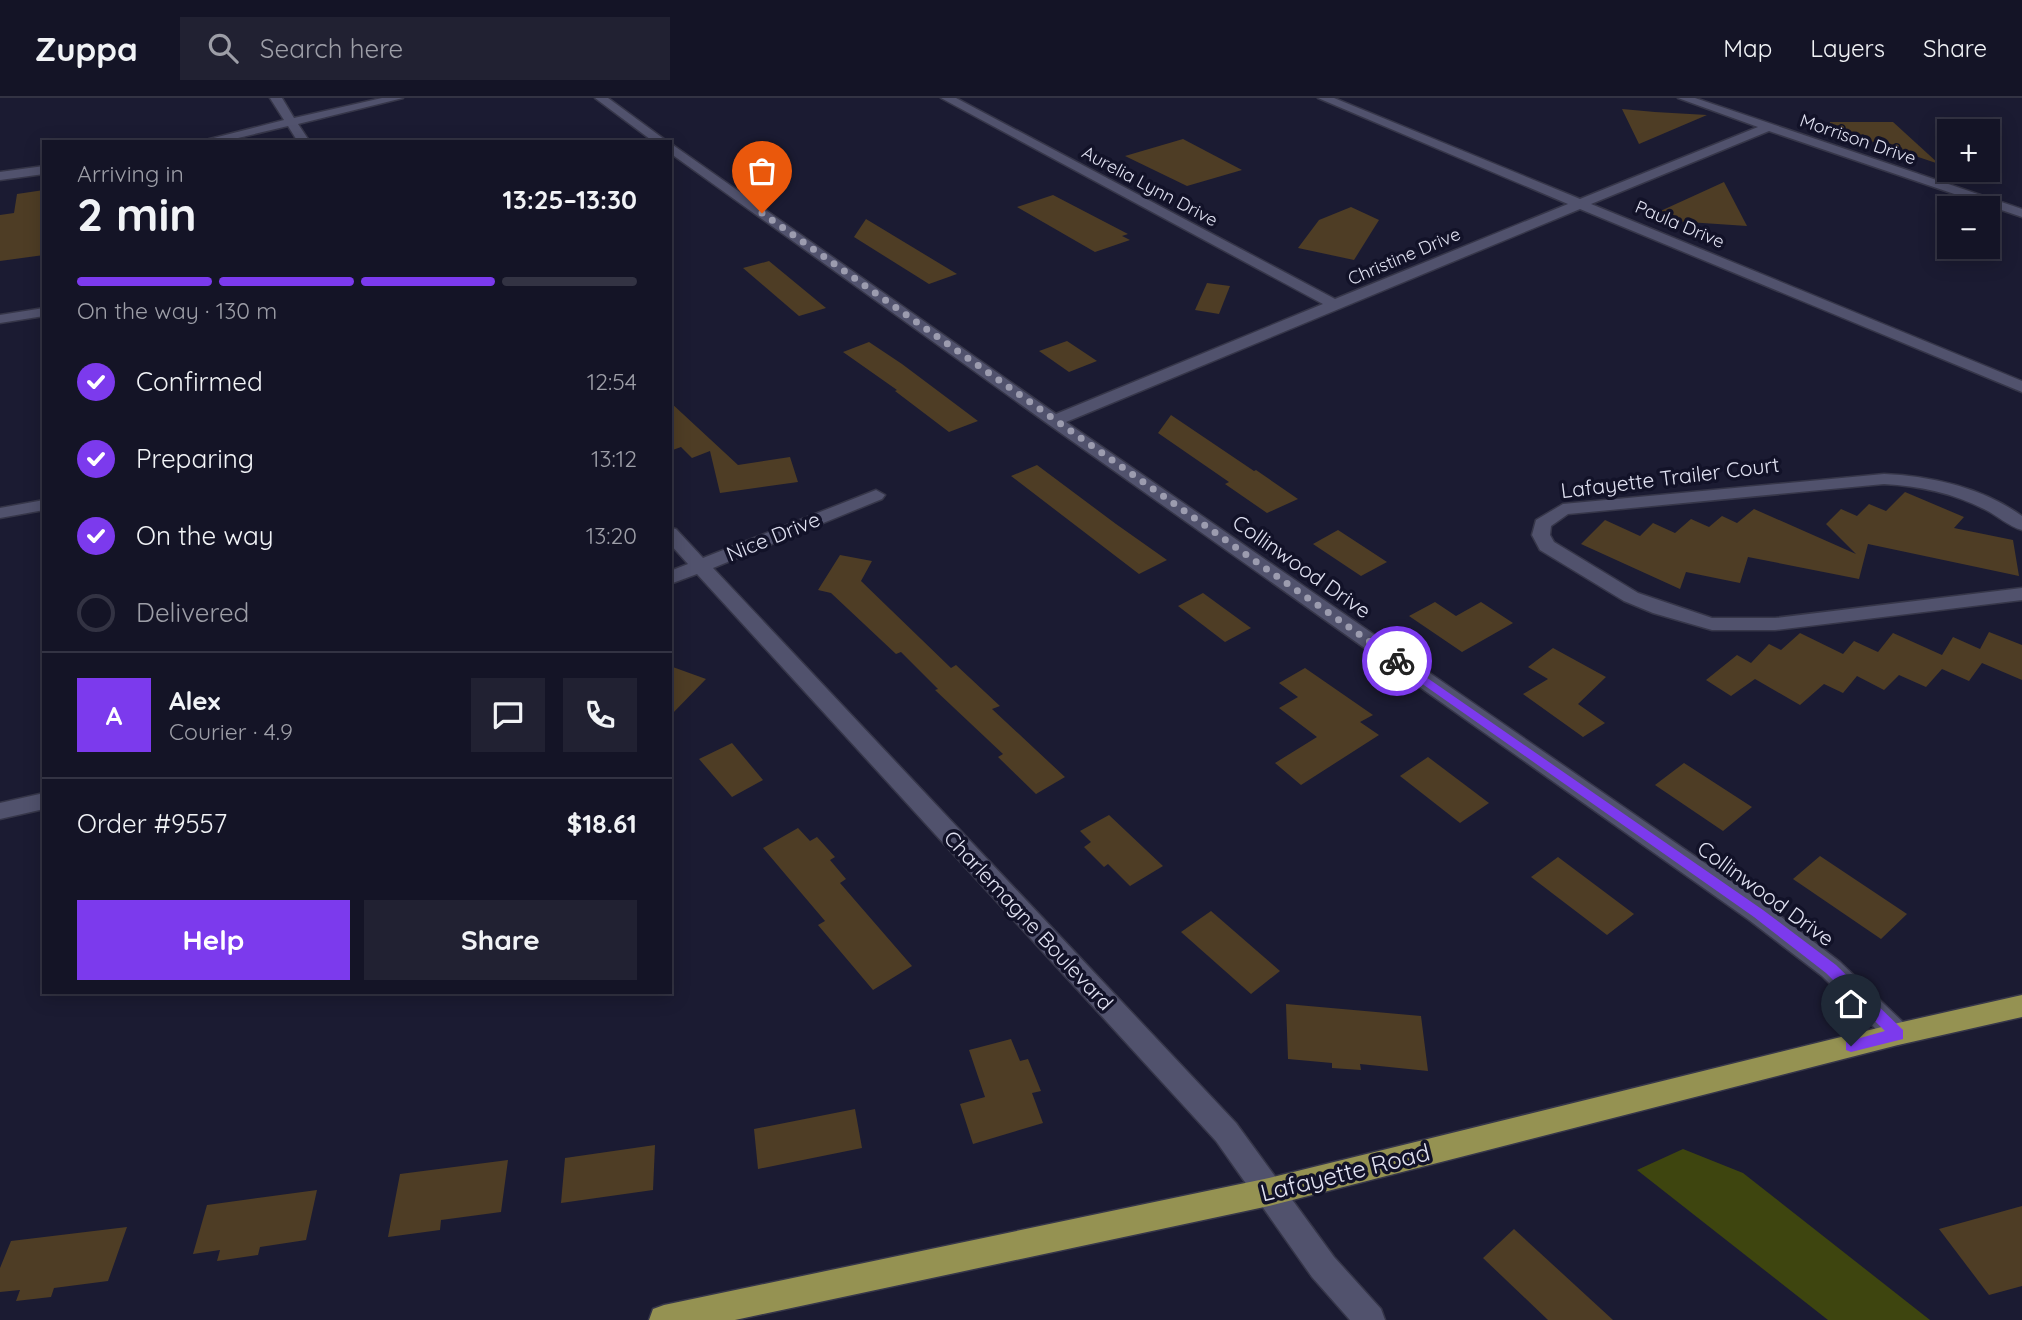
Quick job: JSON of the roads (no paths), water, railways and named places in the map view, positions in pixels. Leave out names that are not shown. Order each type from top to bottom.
[{"type":"main road","name":"Lafayette Road","points":[[664,1320],[1269,1192],[1898,1034],[2022,1006]]},
{"type":"street","points":[[276,98],[302,140]]},
{"type":"street","points":[[212,140],[397,98]]},
{"type":"street","points":[[601,98],[659,140]]},
{"type":"street","name":"Aurelia Lynn Drive","points":[[947,98],[1337,306]]},
{"type":"street","name":"Paula Drive","points":[[1324,98],[2022,387]]},
{"type":"street","name":"Morrison Drive","points":[[1684,98],[2022,213]]},
{"type":"street","name":"Christine Drive","points":[[1054,421],[1769,127]]},
{"type":"street","name":"Collinwood Drive","points":[[672,148],[1054,421],[1758,914],[1831,969],[1898,1034]]},
{"type":"street","points":[[0,176],[42,170]]},
{"type":"street","points":[[0,319],[42,312]]},
{"type":"street","name":"Lafayette Trailer Court","points":[[2022,525],[1972,497],[1925,482],[1884,479],[1563,509],[1542,524],[1541,535],[1548,546],[1631,597],[1660,609],[1712,624],[1775,624],[2022,594]]},
{"type":"street","name":"Nice Drive","points":[[672,577],[876,495]]},
{"type":"street","points":[[0,513],[42,505]]},
{"type":"street","name":"Charlemagne Boulevard","points":[[672,535],[1226,1132],[1323,1267],[1370,1320]]},
{"type":"street","points":[[0,811],[42,801]]}]
